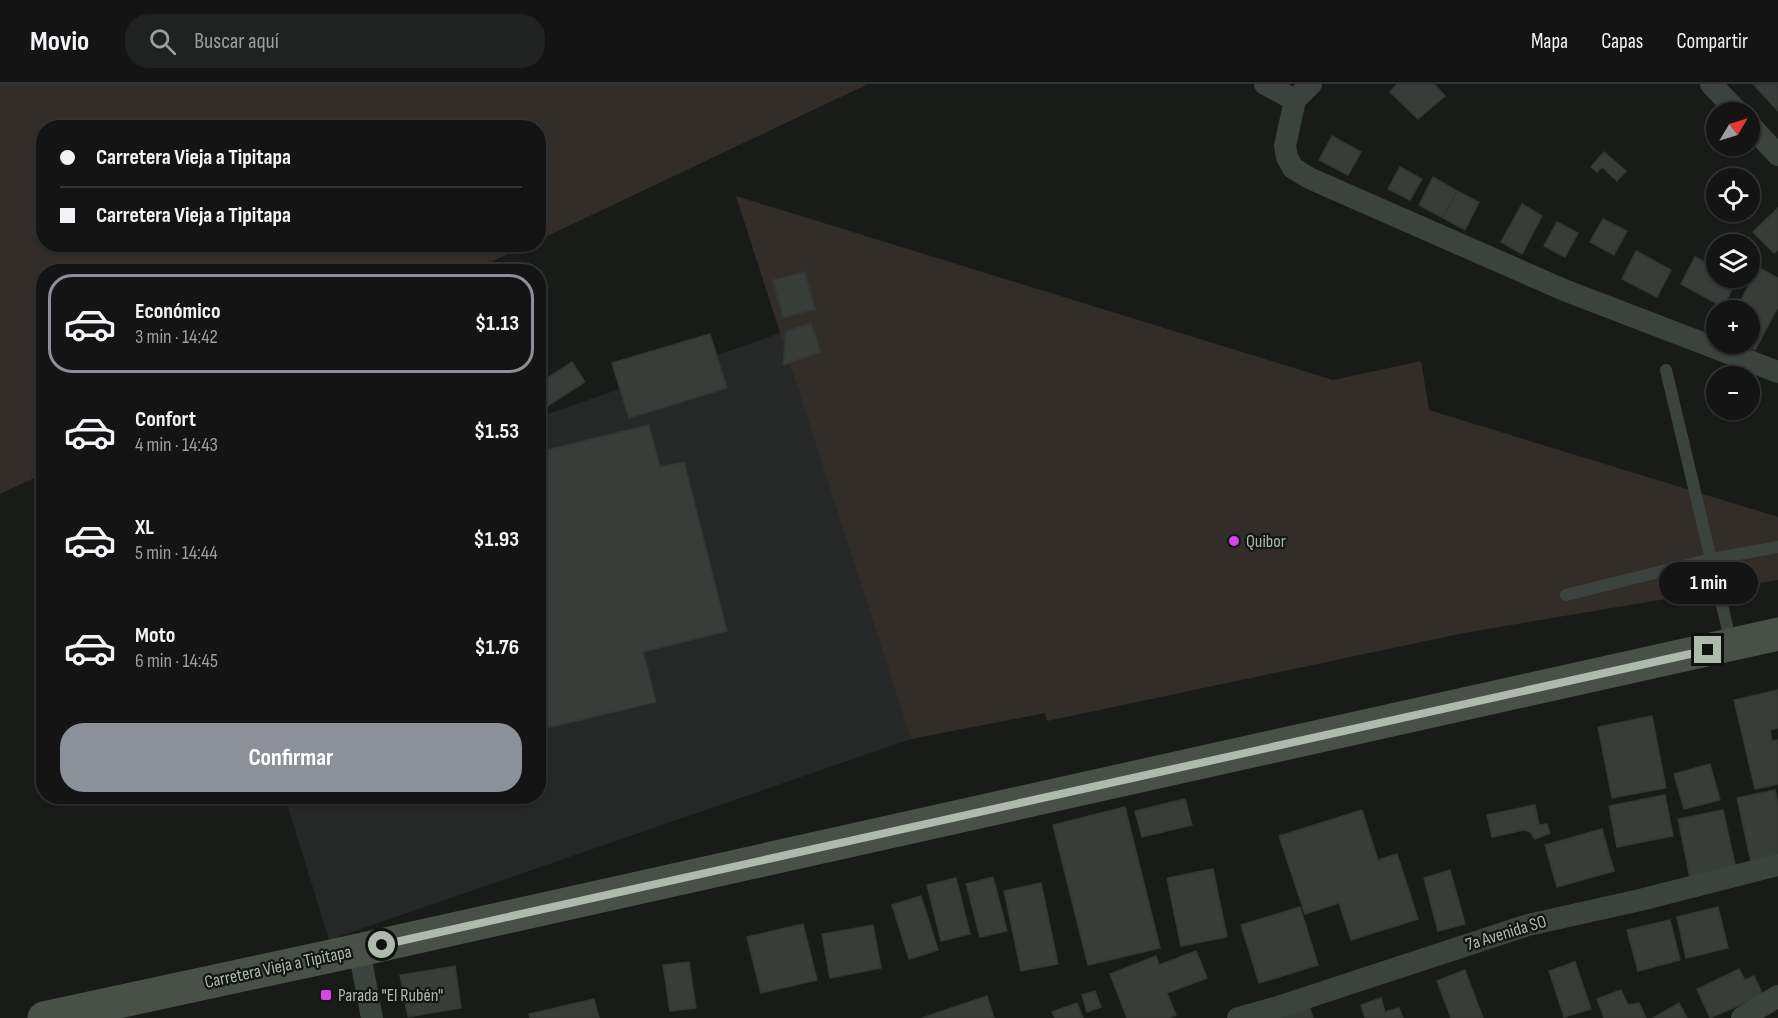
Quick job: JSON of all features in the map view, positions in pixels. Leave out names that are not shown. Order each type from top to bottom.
[{"type":"main road","name":"Carretera Vieja a Tipitapa","points":[[44,1018],[1778,634]]},
{"type":"street","points":[[1265,84],[1295,100]]},
{"type":"street","points":[[1311,84],[1295,100],[1285,146],[1287,157],[1293,168],[1309,178],[1564,290],[1778,372]]},
{"type":"street","points":[[1711,84],[1728,102]]},
{"type":"street","points":[[1760,136],[1778,155]]},
{"type":"street","name":"7a Avenida SO","points":[[1238,1018],[1528,925],[1640,900],[1778,865]]},
{"type":"street","points":[[359,950],[372,1018]]},
{"type":"street","points":[[1742,1018],[1778,996]]},
{"type":"lane","points":[[1666,370],[1731,644]]},
{"type":"lane","points":[[1566,595],[1711,559],[1778,547]]},
{"type":"shaded area","points":[[0,84],[868,84],[546,237],[546,120],[36,120],[36,252],[513,252],[486,264],[36,264],[36,477],[0,494]]},
{"type":"shaded area","name":"Quibor","points":[[736,196],[1333,380],[1421,361],[1429,410],[1778,517],[1778,580],[1464,633],[1047,721],[1045,713],[911,739]]},
{"type":"shaded area","points":[[786,331],[911,739],[329,940],[287,804],[546,804],[546,415]]},
{"type":"building","points":[[1397,84],[1434,84],[1445,96],[1418,119],[1390,92]]},
{"type":"building","points":[[1753,84],[1778,84],[1778,111]]},
{"type":"building","points":[[1332,136],[1361,152],[1348,175],[1319,160]]},
{"type":"building","points":[[1604,152],[1626,171],[1617,181],[1602,167],[1597,172],[1591,167]]},
{"type":"building","points":[[1400,167],[1422,179],[1410,200],[1388,189]]},
{"type":"building","points":[[1433,177],[1457,191],[1443,218],[1419,205]]},
{"type":"building","points":[[1457,191],[1479,202],[1465,230],[1443,218]]},
{"type":"building","points":[[1522,204],[1542,216],[1522,254],[1501,242]]},
{"type":"building","points":[[1778,208],[1778,250],[1774,253],[1760,239],[1760,234],[1753,232]]},
{"type":"building","points":[[1603,219],[1627,231],[1614,255],[1590,242]]},
{"type":"building","points":[[1557,222],[1578,233],[1565,257],[1544,246]]},
{"type":"building","points":[[1636,251],[1671,270],[1657,297],[1622,279]]},
{"type":"building","points":[[1695,257],[1706,263],[1706,288],[1732,288],[1726,300],[1710,300],[1681,284]]},
{"type":"building","points":[[1760,268],[1778,278],[1778,307],[1760,341],[1760,300],[1741,300],[1747,288],[1760,288]]},
{"type":"building","points":[[805,272],[815,309],[783,318],[773,280]]},
{"type":"building","points":[[811,323],[821,352],[783,365],[786,331]]},
{"type":"building","points":[[710,334],[727,388],[629,418],[612,363]]},
{"type":"building","points":[[572,362],[585,382],[546,407],[546,379]]},
{"type":"building","points":[[649,425],[660,467],[684,462],[727,631],[643,652],[656,702],[546,728],[546,450]]},
{"type":"building","points":[[1778,690],[1778,728],[1770,730],[1772,741],[1778,740],[1778,784],[1755,789],[1734,700]]},
{"type":"building","points":[[1652,716],[1666,788],[1612,798],[1598,727]]},
{"type":"building","points":[[1710,764],[1720,800],[1684,809],[1674,774]]},
{"type":"building","points":[[1775,790],[1778,805],[1778,857],[1751,862],[1737,798]]},
{"type":"building","points":[[1665,795],[1673,836],[1617,847],[1609,806]]},
{"type":"building","points":[[1185,799],[1192,825],[1142,837],[1135,811]]},
{"type":"building","points":[[1535,805],[1539,825],[1547,824],[1550,833],[1535,839],[1530,832],[1524,830],[1492,837],[1487,815]]},
{"type":"building","points":[[1125,807],[1160,948],[1088,965],[1053,825]]},
{"type":"building","points":[[1362,810],[1378,860],[1397,854],[1418,919],[1351,940],[1339,903],[1305,914],[1279,836]]},
{"type":"building","points":[[1723,810],[1736,869],[1690,878],[1678,819]]},
{"type":"building","points":[[1602,829],[1614,871],[1557,887],[1545,845]]},
{"type":"building","points":[[1213,869],[1227,937],[1181,946],[1167,878]]},
{"type":"building","points":[[1450,870],[1465,924],[1438,931],[1424,878]]},
{"type":"building","points":[[993,877],[1007,931],[980,937],[966,884]]},
{"type":"building","points":[[956,878],[970,934],[941,941],[927,885]]},
{"type":"building","points":[[1041,883],[1058,964],[1021,971],[1004,891]]},
{"type":"building","points":[[921,896],[938,950],[909,959],[892,905]]},
{"type":"building","points":[[1300,907],[1318,965],[1259,983],[1241,925]]},
{"type":"building","points":[[1718,907],[1728,948],[1686,958],[1677,917]]},
{"type":"building","points":[[1670,920],[1680,960],[1638,971],[1627,930]]},
{"type":"building","points":[[803,924],[817,980],[761,993],[747,937]]},
{"type":"building","points":[[873,925],[881,968],[830,978],[822,934]]},
{"type":"building","points":[[1196,951],[1207,978],[1167,993],[1176,1015],[1169,1018],[1127,1018],[1110,974],[1156,956],[1159,965]]},
{"type":"building","points":[[689,962],[696,1008],[670,1011],[663,965]]},
{"type":"building","points":[[1575,962],[1591,1009],[1564,1017],[1549,971]]},
{"type":"building","points":[[455,966],[461,1008],[408,1017],[400,975]]},
{"type":"building","points":[[1739,969],[1745,980],[1754,976],[1763,995],[1710,1018],[1697,989]]},
{"type":"building","points":[[1465,970],[1483,1018],[1451,1018],[1437,981]]},
{"type":"building","points":[[1621,990],[1628,1005],[1639,1003],[1646,1018],[1604,1018],[1597,999]]},
{"type":"building","points":[[1095,991],[1101,1007],[1087,1012],[1082,995]]},
{"type":"building","points":[[987,996],[994,1018],[922,1018]]},
{"type":"building","points":[[1381,998],[1385,1012],[1399,1008],[1403,1018],[1365,1018],[1361,1005]]},
{"type":"building","points":[[594,999],[599,1018],[530,1018],[529,1014]]},
{"type":"building","points":[[1077,1003],[1083,1018],[1055,1018],[1052,1012]]},
{"type":"building","points":[[1679,1003],[1687,1018],[1653,1018]]},
{"type":"building","points":[[1309,1005],[1313,1018],[1276,1018]]},
{"type":"place","name":"Quibor","points":[[1234,541]]},
{"type":"place","name":"Parada \"El Rubén\"","points":[[326,995]]},
{"type":"route","points":[[382,945],[1708,650]]}]
